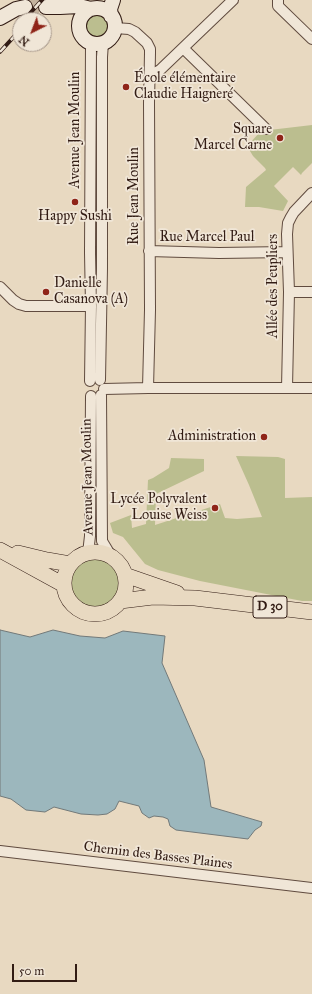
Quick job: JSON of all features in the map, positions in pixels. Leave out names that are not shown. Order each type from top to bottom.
[{"type":"main road","points":[[0,550],[70,564]]},
{"type":"main road","points":[[0,550],[64,585]]},
{"type":"main road","points":[[100,552],[111,556],[120,564],[125,575],[126,587],[123,597],[117,605],[109,611],[99,614],[89,614],[79,610],[66,594],[64,585],[65,574],[70,564],[78,557],[88,553],[100,552]]},
{"type":"main road","name":"D 30","points":[[125,575],[195,598]]},
{"type":"main road","name":"D 30","points":[[120,601],[153,597],[195,598],[312,612]]},
{"type":"street","points":[[94,6],[82,16],[79,24],[81,34],[84,39],[97,43],[109,39],[113,34],[113,22],[110,9],[113,0]]},
{"type":"street","points":[[150,73],[155,73],[160,70],[233,0]]},
{"type":"street","points":[[278,0],[278,6],[312,39]]},
{"type":"street","points":[[46,7],[94,6],[109,13],[113,22]]},
{"type":"street","points":[[0,18],[16,9],[25,7]]},
{"type":"street","name":"Rue Jean Moulin","points":[[113,22],[135,32],[150,49],[150,317],[148,388]]},
{"type":"street","name":"Avenue Jean Moulin","points":[[97,43],[102,57],[102,268],[99,386],[102,541],[111,556]]},
{"type":"street","name":"Avenue Jean Moulin","points":[[97,43],[90,253],[91,306],[99,386]]},
{"type":"street","points":[[183,48],[266,128]]},
{"type":"street","name":"Allée des Peupliers","points":[[287,388],[289,292],[287,252],[288,223],[298,208],[312,193]]},
{"type":"street","points":[[90,217],[101,216]]},
{"type":"street","name":"Rue Marcel Paul","points":[[149,251],[287,252]]},
{"type":"street","points":[[0,287],[13,300],[26,306],[91,306]]},
{"type":"street","points":[[289,292],[312,292]]},
{"type":"street","name":"Avenue Jean Moulin","points":[[88,553],[90,531],[91,396],[88,394],[86,388],[88,382],[99,386]]},
{"type":"street","points":[[91,396],[96,397],[99,386],[148,388],[312,388]]},
{"type":"street","name":"Chemin des Basses Plaines","points":[[0,851],[312,888]]},
{"type":"green space","points":[[97,13],[106,17],[110,26],[106,35],[97,39],[88,35],[84,26],[88,17]]},
{"type":"green space","points":[[312,125],[312,163],[301,175],[293,167],[274,186],[288,201],[283,211],[259,207],[245,207],[246,187],[266,170],[253,156],[247,146],[261,131]]},
{"type":"green space","points":[[236,456],[278,457],[285,459],[285,498],[312,497],[312,601],[302,601],[200,581],[158,570],[145,564],[123,537],[113,533],[110,523],[131,515],[132,528],[146,524],[148,480],[169,468],[171,458],[204,459],[204,471],[156,494],[155,525],[220,504],[225,518],[237,519],[262,517]]},
{"type":"green space","points":[[90,559],[100,559],[113,566],[120,579],[120,589],[113,602],[100,609],[90,609],[81,605],[74,598],[70,589],[70,579],[74,570],[81,563]]},
{"type":"water","points":[[0,630],[30,637],[53,630],[80,636],[105,638],[123,631],[165,636],[162,663],[204,760],[211,807],[262,822],[261,826],[255,830],[248,839],[176,830],[170,826],[168,819],[154,816],[149,818],[142,813],[139,806],[119,801],[115,809],[107,814],[98,815],[81,814],[54,807],[45,812],[26,810],[11,799],[0,796]]},
{"type":"tunnel","points":[[25,7],[46,7]]},
{"type":"railway","points":[[31,12],[42,0]]},
{"type":"railway","points":[[0,52],[12,39]]},
{"type":"place","name":"École élémentaire Claudie Haigneré","points":[[126,87]]},
{"type":"place","name":"Square Marcel Carne","points":[[280,138]]},
{"type":"place","name":"Happy Sushi","points":[[75,202]]},
{"type":"place","name":"Danielle Casanova (A)","points":[[46,292]]},
{"type":"place","name":"Administration","points":[[264,437]]},
{"type":"place","name":"Lycée Polyvalent Louise Weiss","points":[[215,508]]}]
